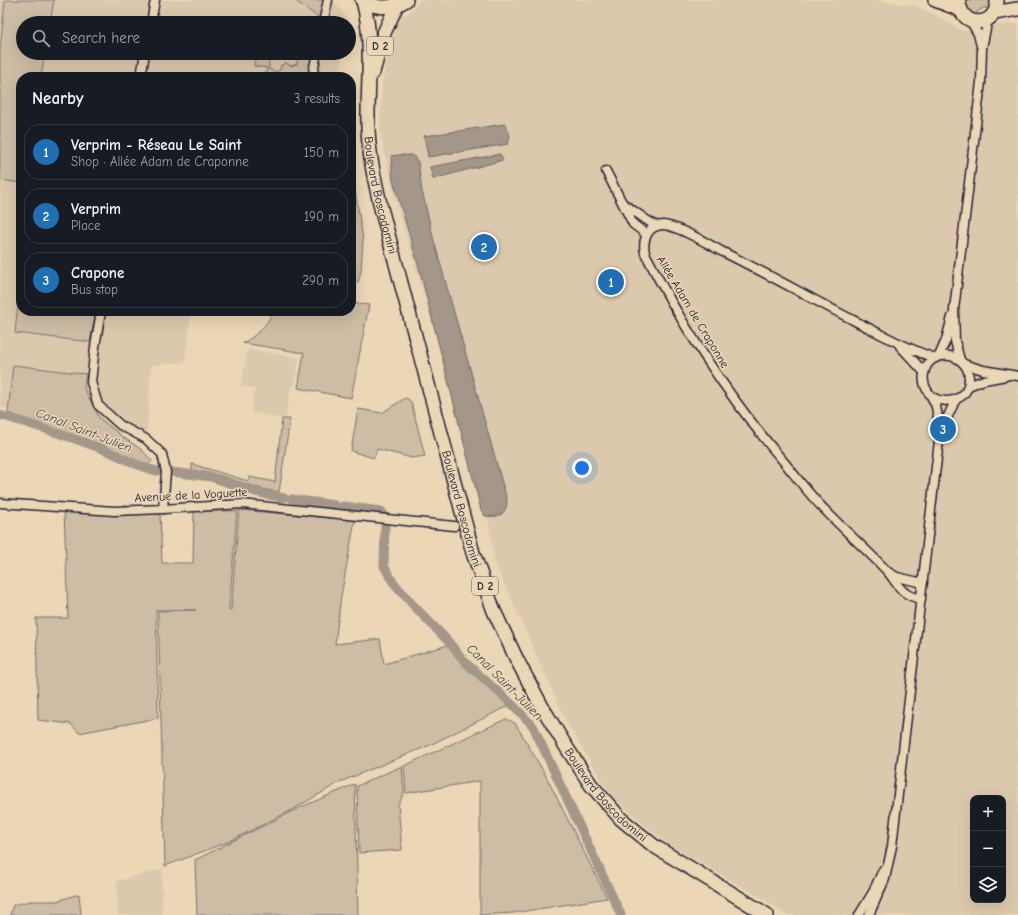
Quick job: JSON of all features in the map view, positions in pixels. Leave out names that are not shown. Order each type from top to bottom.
[{"type":"main road","points":[[362,0],[376,7],[390,7],[401,2]]},
{"type":"main road","name":"Boulevard Boscodomini","points":[[362,0],[367,16],[369,89],[368,129],[370,155],[381,208],[473,553],[494,611],[518,660],[565,746],[591,785],[621,819],[636,833],[654,846],[767,915]]},
{"type":"main road","points":[[935,0],[960,5],[963,14],[970,20],[979,22],[991,16],[1018,9]]},
{"type":"main road","points":[[991,16],[996,9],[997,0]]},
{"type":"main road","points":[[1005,0],[1018,5]]},
{"type":"main road","name":"Boulevard Boscodomini","points":[[369,89],[384,33],[401,2]]},
{"type":"street","points":[[152,16],[155,0]]},
{"type":"street","points":[[325,16],[328,0]]},
{"type":"street","points":[[954,310],[955,341],[962,362],[969,375],[968,386],[961,396],[944,402],[932,397],[927,392],[923,379],[924,372],[930,362],[937,357],[946,340],[954,310],[981,82],[982,48],[991,16]]},
{"type":"street","points":[[970,20],[978,34],[982,48]]},
{"type":"street","points":[[142,72],[144,60]]},
{"type":"street","points":[[313,72],[316,60]]},
{"type":"street","points":[[606,171],[624,203],[633,224],[646,234],[657,226],[669,226],[701,240],[896,342],[937,357],[950,355],[974,367],[1018,376]]},
{"type":"street","points":[[624,203],[657,226]]},
{"type":"street","name":"Allée Adam de Craponne","points":[[646,234],[644,247],[645,253],[663,289],[725,388],[773,450],[805,488],[823,508],[888,572]]},
{"type":"street","points":[[100,316],[91,382],[98,405],[120,425],[146,439],[162,454],[166,472],[163,509]]},
{"type":"street","points":[[896,342],[924,372]]},
{"type":"street","points":[[968,386],[984,380],[1009,375]]},
{"type":"street","points":[[869,915],[885,880],[892,846],[939,441],[938,414],[932,397]]},
{"type":"street","points":[[939,441],[956,399]]},
{"type":"street","name":"Avenue de la Voguette","points":[[0,503],[114,511],[242,504],[454,526]]},
{"type":"street","points":[[888,572],[897,577],[923,583]]},
{"type":"street","points":[[888,572],[901,590],[912,597],[921,599]]},
{"type":"street","points":[[859,915],[873,892],[892,846]]},
{"type":"shaded area","points":[[0,0],[330,0],[338,5],[346,16],[16,16],[16,60],[342,60],[340,72],[16,72],[16,316],[190,316],[185,362],[151,365],[147,433],[97,431],[0,407]]},
{"type":"shaded area","points":[[5,0],[54,0],[51,16],[16,16],[16,60],[44,60],[42,72],[16,72],[16,182],[0,180],[0,50]]},
{"type":"shaded area","points":[[298,0],[325,0],[321,16],[316,16],[297,2]]},
{"type":"shaded area","points":[[421,0],[871,0],[912,5],[938,16],[962,31],[1018,23],[1018,915],[786,915],[767,901],[666,843],[611,796],[567,723],[495,563],[487,510],[394,194],[380,132],[382,83],[394,28],[401,16],[410,12]]},
{"type":"shaded area","points":[[966,0],[991,0],[990,8],[984,8],[978,11],[976,16],[967,10]]},
{"type":"shaded area","points":[[255,60],[267,60],[269,63],[269,69],[275,72],[266,72],[267,68],[254,66]]},
{"type":"shaded area","points":[[298,60],[313,60],[311,72],[275,72],[280,70],[281,65],[286,63],[291,66],[297,64]]},
{"type":"shaded area","points":[[505,124],[510,135],[508,144],[428,157],[424,136]]},
{"type":"shaded area","points":[[500,154],[503,160],[433,179],[430,167]]},
{"type":"shaded area","points":[[413,155],[418,162],[422,191],[434,241],[507,500],[505,509],[498,516],[485,516],[481,510],[420,271],[393,180],[391,156]]},
{"type":"shaded area","points":[[356,196],[363,240],[361,271],[356,284]]},
{"type":"shaded area","points":[[356,304],[369,305],[351,398],[298,388],[304,353],[243,343],[261,330],[270,316],[356,316]]},
{"type":"shaded area","points":[[17,316],[95,316],[90,342],[15,333]]},
{"type":"shaded area","points":[[248,349],[299,358],[294,385],[291,387],[285,419],[251,412],[255,389],[241,386]]},
{"type":"shaded area","points":[[13,365],[86,374],[84,388],[100,419],[142,450],[152,461],[148,465],[8,413]]},
{"type":"shaded area","points":[[405,398],[411,402],[425,456],[412,458],[377,449],[374,458],[351,451],[358,409],[382,413]]},
{"type":"shaded area","points":[[282,419],[290,419],[279,492],[262,489],[218,475],[192,470],[192,464],[248,481],[249,477],[275,482]]},
{"type":"shaded area","points":[[64,510],[160,514],[162,563],[193,563],[194,511],[237,511],[229,610],[231,610],[239,510],[355,520],[341,596],[335,644],[380,639],[384,664],[448,645],[465,665],[510,705],[430,745],[340,782],[292,810],[230,841],[165,866],[158,611],[196,610],[156,610],[158,718],[79,733],[71,724],[38,720],[36,618],[68,618]]},
{"type":"shaded area","points":[[506,719],[515,723],[546,776],[607,898],[513,913],[480,915],[480,781],[406,793],[404,766]]},
{"type":"shaded area","points":[[402,766],[404,793],[398,805],[402,850],[359,853],[357,786]]},
{"type":"shaded area","points":[[355,784],[358,915],[197,915],[195,860],[297,809]]},
{"type":"shaded area","points":[[162,869],[162,915],[118,915],[117,881]]},
{"type":"shaded area","points":[[79,894],[81,915],[10,915],[13,905],[31,901],[57,901]]},
{"type":"waterway","name":"Canal Saint-Julien","points":[[0,415],[88,444],[142,467],[157,471]]},
{"type":"waterway","name":"Canal Saint-Julien","points":[[172,472],[211,477],[256,492],[284,498]]},
{"type":"waterway","name":"Canal Saint-Julien","points":[[292,499],[335,505]]},
{"type":"waterway","name":"Canal Saint-Julien","points":[[343,506],[381,511],[383,513]]},
{"type":"waterway","name":"Canal Saint-Julien","points":[[385,524],[384,566],[393,582],[447,640],[466,663],[513,705],[533,726],[621,915]]},
{"type":"place","name":"Verprim","points":[[484,247]]},
{"type":"place","name":"Verprim - Réseau Le Saint","points":[[611,282]]},
{"type":"place","name":"Crapone","points":[[943,429]]}]
